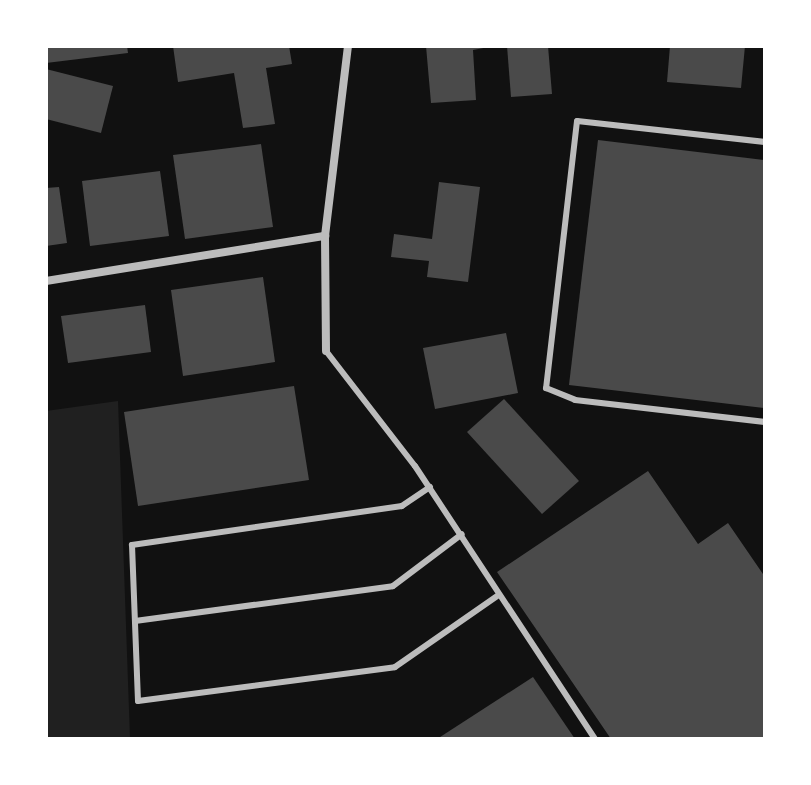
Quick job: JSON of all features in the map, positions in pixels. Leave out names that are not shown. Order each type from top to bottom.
[{"type":"street","points":[[326,351],[325,236],[348,46]]},
{"type":"street","points":[[46,281],[325,236]]},
{"type":"lane","points":[[765,142],[577,121],[546,388],[575,400],[765,422]]},
{"type":"lane","points":[[326,351],[430,487],[462,534],[497,596],[595,739]]},
{"type":"lane","points":[[430,487],[402,506],[132,545],[138,701],[395,667],[497,596]]},
{"type":"lane","points":[[135,621],[393,586],[462,534]]},
{"type":"shaded area","points":[[118,401],[130,739],[46,739],[46,411]]},
{"type":"building","points":[[46,46],[127,46],[128,53],[46,63]]},
{"type":"building","points":[[173,46],[289,46],[292,64],[266,68],[275,124],[243,128],[234,73],[178,82]]},
{"type":"building","points":[[426,46],[494,46],[473,50],[476,100],[431,103]]},
{"type":"building","points":[[507,46],[548,46],[552,94],[511,97]]},
{"type":"building","points":[[670,46],[745,46],[741,88],[667,82]]},
{"type":"building","points":[[46,69],[113,86],[101,133],[46,119]]},
{"type":"building","points":[[598,140],[765,160],[765,408],[569,385]]},
{"type":"building","points":[[261,144],[273,227],[185,239],[173,155]]},
{"type":"building","points":[[160,171],[169,236],[90,246],[82,181]]},
{"type":"building","points":[[439,182],[480,187],[468,282],[427,277],[429,261],[391,257],[394,234],[432,239]]},
{"type":"building","points":[[59,187],[67,243],[46,246],[46,188]]},
{"type":"building","points":[[263,277],[275,362],[183,376],[171,290]]},
{"type":"building","points":[[145,305],[151,352],[68,363],[61,316]]},
{"type":"building","points":[[506,333],[518,393],[435,409],[423,348]]},
{"type":"building","points":[[294,386],[309,480],[138,506],[124,412]]},
{"type":"building","points":[[504,399],[579,481],[542,514],[467,432]]},
{"type":"building","points":[[648,471],[698,544],[728,523],[765,577],[765,739],[611,739],[497,572]]},
{"type":"building","points":[[533,677],[575,739],[437,739]]}]
